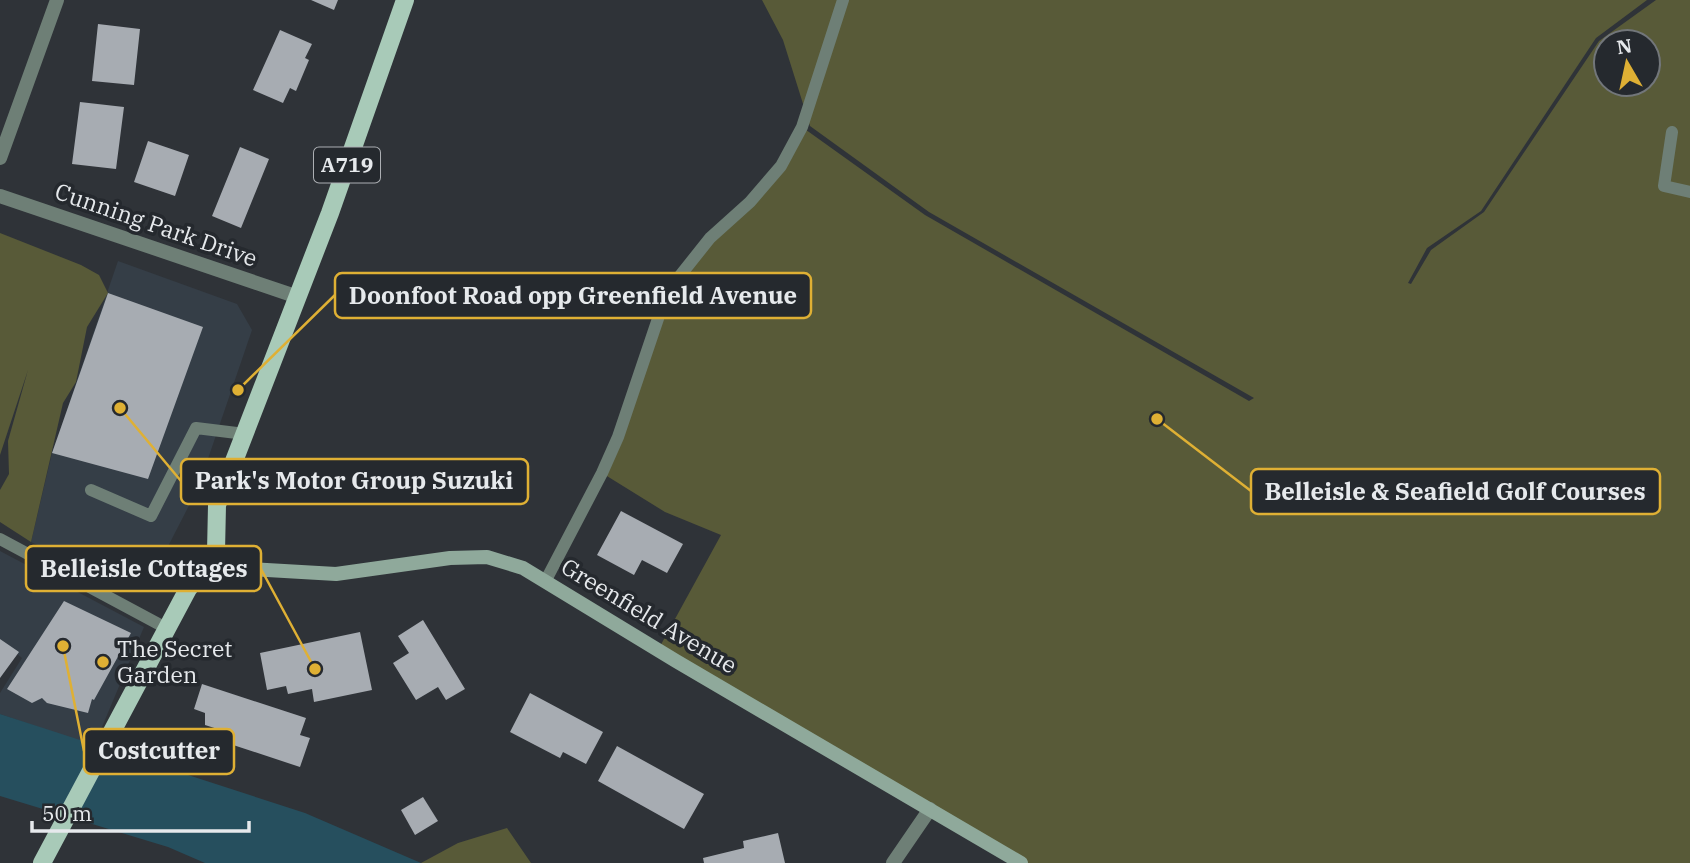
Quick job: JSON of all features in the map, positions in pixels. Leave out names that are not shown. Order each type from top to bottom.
[{"type":"main road","name":"A719","points":[[216,552],[217,505],[330,213],[405,0]]},
{"type":"main road","points":[[42,863],[166,628],[188,589],[216,552]]},
{"type":"street","points":[[0,159],[57,0]]},
{"type":"street","name":"Cunning Park Drive","points":[[0,196],[298,297]]},
{"type":"street","name":"Greenfield Avenue","points":[[216,552],[251,569],[336,574],[450,558],[487,557],[523,568],[1021,863]]},
{"type":"street","points":[[893,863],[930,809]]},
{"type":"lane","points":[[546,580],[618,437],[667,292],[710,238],[750,202],[781,166],[802,127],[843,0]]},
{"type":"lane","points":[[1672,132],[1664,186],[1690,192]]},
{"type":"lane","points":[[92,490],[151,516],[195,428],[245,434]]},
{"type":"lane","points":[[0,539],[166,628]]},
{"type":"shaded area","points":[[118,261],[237,304],[252,330],[198,488],[160,562],[141,583],[121,586],[31,542],[52,453]]},
{"type":"shaded area","points":[[0,551],[144,627],[94,746],[0,714],[0,693],[22,658],[0,639]]},
{"type":"green space","points":[[762,0],[1647,0],[1609,28],[1592,28],[1592,44],[1481,211],[1427,248],[1408,283],[1411,284],[1431,250],[1484,212],[1592,51],[1592,98],[1662,98],[1662,28],[1617,28],[1656,0],[1690,0],[1690,863],[1021,863],[658,650],[721,535],[665,512],[602,473],[667,292],[750,202],[802,127],[925,215],[1249,401],[1254,398],[929,212],[810,126],[783,40]]},
{"type":"green space","points":[[0,233],[81,265],[99,275],[108,293],[87,327],[76,382],[63,403],[31,542],[0,522],[0,490],[9,474],[8,441],[28,370],[0,455]]},
{"type":"green space","points":[[507,828],[531,863],[421,863],[458,843]]},
{"type":"water","points":[[0,714],[305,813],[421,863],[205,863],[168,847],[0,796]]},
{"type":"building","points":[[311,0],[338,0],[334,10]]},
{"type":"building","points":[[98,24],[140,29],[134,85],[92,81]]},
{"type":"building","points":[[280,30],[312,44],[305,58],[309,60],[296,91],[290,88],[283,103],[253,90]]},
{"type":"building","points":[[80,102],[124,107],[116,169],[72,164]]},
{"type":"building","points":[[148,141],[189,155],[175,196],[134,182]]},
{"type":"building","points":[[240,147],[269,159],[241,228],[212,216]]},
{"type":"building","points":[[108,293],[203,327],[148,479],[52,453]]},
{"type":"building","points":[[621,511],[683,544],[667,573],[642,560],[634,575],[597,555]]},
{"type":"building","points":[[64,601],[131,633],[94,700],[92,699],[88,713],[47,703],[42,698],[32,703],[7,689]]},
{"type":"building","points":[[423,620],[465,689],[446,700],[438,687],[416,700],[393,663],[409,653],[398,636]]},
{"type":"building","points":[[360,632],[372,690],[314,702],[312,689],[288,694],[286,686],[267,690],[260,653]]},
{"type":"building","points":[[0,639],[19,652],[0,678]]},
{"type":"building","points":[[202,684],[306,718],[300,735],[310,738],[300,767],[224,742],[227,732],[205,725],[205,713],[194,709]]},
{"type":"building","points":[[530,693],[603,732],[586,764],[563,752],[560,758],[510,732]]},
{"type":"building","points":[[617,746],[704,794],[684,829],[598,781]]},
{"type":"building","points":[[423,797],[438,821],[415,835],[401,810]]},
{"type":"building","points":[[778,833],[785,863],[704,863],[703,858],[744,848],[743,841]]},
{"type":"place","name":"Doonfoot Road opp Greenfield Avenue","points":[[238,390]]},
{"type":"place","name":"Park's Motor Group Suzuki","points":[[120,408]]},
{"type":"place","name":"Belleisle & Seafield Golf Courses","points":[[1157,419]]},
{"type":"place","name":"Costcutter","points":[[63,646]]},
{"type":"place","name":"The Secret Garden","points":[[103,662]]},
{"type":"place","name":"Belleisle Cottages","points":[[315,669]]}]
